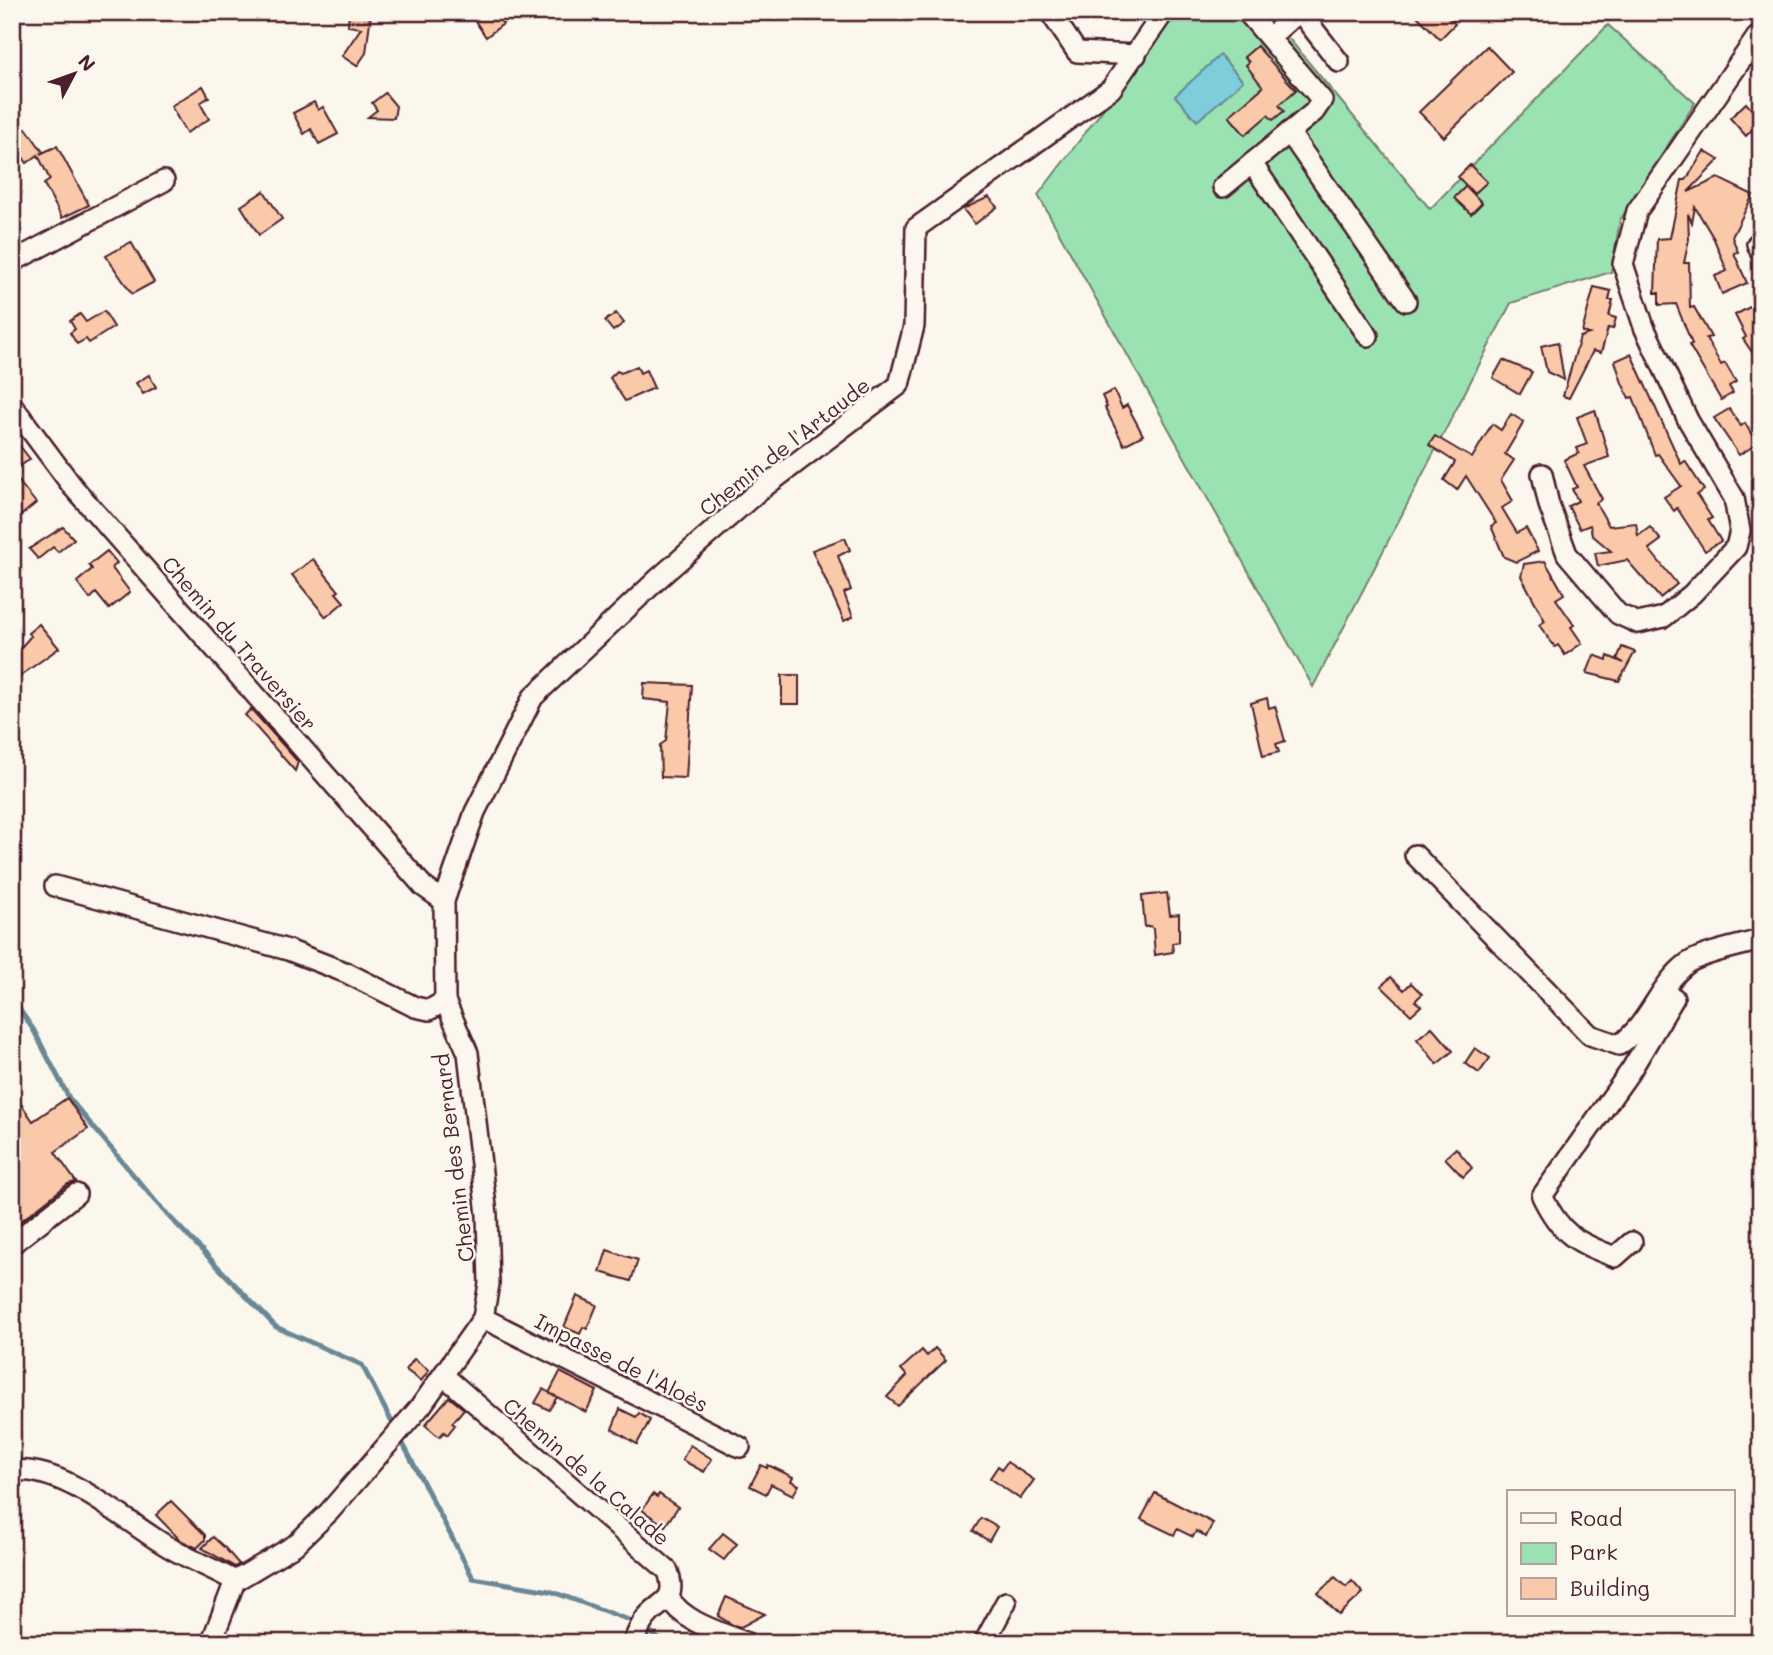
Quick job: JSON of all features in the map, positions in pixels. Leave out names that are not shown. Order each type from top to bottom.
[{"type":"street","points":[[1050,12],[1077,52],[1136,55]]},
{"type":"street","name":"Chemin de l'Artaude","points":[[444,901],[475,812],[533,697],[659,578],[755,494],[898,385],[914,326],[916,228],[1111,89],[1164,12]]},
{"type":"street","points":[[1223,187],[1314,112],[1322,100],[1247,12]]},
{"type":"street","points":[[1270,37],[1299,12],[1339,62]]},
{"type":"street","points":[[1542,474],[1549,505],[1567,554],[1618,614],[1638,624],[1664,617],[1692,594],[1736,547],[1740,531],[1734,498],[1688,419],[1644,327],[1623,264],[1637,211],[1727,77],[1757,37],[1761,39]]},
{"type":"street","points":[[1289,132],[1406,301]]},
{"type":"street","points":[[1252,163],[1368,336]]},
{"type":"street","points":[[12,262],[164,181]]},
{"type":"street","name":"Chemin du Traversier","points":[[12,405],[54,465],[134,558],[424,887],[444,901]]},
{"type":"street","points":[[1415,855],[1590,1035],[1619,1045],[1635,1034],[1669,982],[1690,961],[1761,940]]},
{"type":"street","points":[[55,886],[288,950],[347,973],[415,1007],[429,1010],[444,1001]]},
{"type":"street","name":"Chemin des Bernard","points":[[234,1581],[295,1545],[405,1424],[483,1318],[489,1284],[487,1215],[468,1053],[444,1001],[444,901]]},
{"type":"street","points":[[1632,1242],[1615,1257],[1579,1244],[1555,1223],[1542,1196],[1630,1070],[1675,996],[1690,961]]},
{"type":"street","points":[[12,1244],[76,1195]]},
{"type":"street","name":"Impasse de l'Aloès","points":[[483,1318],[740,1447]]},
{"type":"street","name":"Chemin de la Calade","points":[[443,1375],[668,1571],[673,1587],[669,1598]]},
{"type":"street","points":[[12,1471],[32,1471],[55,1478],[127,1518],[163,1544],[234,1581],[211,1643]]},
{"type":"street","points":[[633,1643],[643,1620],[669,1598],[676,1610],[747,1643]]},
{"type":"street","points":[[984,1643],[1006,1602]]},
{"type":"green space","points":[[1177,12],[1267,12],[1430,209],[1608,25],[1695,103],[1620,220],[1611,272],[1511,303],[1313,687],[1038,195]]},
{"type":"water","points":[[1220,55],[1243,81],[1197,121],[1175,96]]},
{"type":"building","points":[[349,12],[369,12],[368,18],[371,13],[366,53],[357,66],[342,56],[361,28],[348,26]]},
{"type":"building","points":[[469,12],[495,12],[503,24],[486,37]]},
{"type":"building","points":[[1413,12],[1444,12],[1455,24],[1440,39]]},
{"type":"building","points":[[1257,46],[1296,90],[1279,105],[1284,111],[1273,120],[1268,115],[1245,135],[1229,116],[1263,87],[1246,65],[1249,62],[1244,57]]},
{"type":"building","points":[[1487,46],[1512,72],[1444,137],[1419,112]]},
{"type":"building","points":[[203,86],[209,97],[200,103],[209,119],[186,133],[171,106]]},
{"type":"building","points":[[385,93],[396,106],[394,118],[368,117],[377,110],[372,103]]},
{"type":"building","points":[[314,102],[318,110],[323,107],[338,134],[319,144],[311,129],[304,134],[293,113]]},
{"type":"building","points":[[1746,103],[1761,120],[1746,136],[1730,118]]},
{"type":"building","points":[[26,128],[43,152],[40,154],[57,146],[89,205],[62,218],[44,184],[50,180],[38,155],[27,163],[12,142],[12,137]]},
{"type":"building","points":[[1704,151],[1719,160],[1688,192],[1718,178],[1753,195],[1732,237],[1738,252],[1734,253],[1747,283],[1722,294],[1715,276],[1727,271],[1714,239],[1695,207],[1692,223],[1688,214],[1689,239],[1684,263],[1689,263],[1690,308],[1694,307],[1711,337],[1706,338],[1721,365],[1725,363],[1736,382],[1729,386],[1733,393],[1721,400],[1689,345],[1692,344],[1676,304],[1659,305],[1659,293],[1655,293],[1657,239],[1670,238],[1682,180],[1686,180]]},
{"type":"building","points":[[1470,165],[1487,182],[1474,194],[1458,177]]},
{"type":"building","points":[[1466,186],[1482,203],[1471,214],[1454,198]]},
{"type":"building","points":[[264,191],[282,219],[259,235],[241,206]]},
{"type":"building","points":[[989,197],[997,207],[975,224],[963,209]]},
{"type":"building","points":[[131,242],[154,282],[132,294],[106,256]]},
{"type":"building","points":[[1594,287],[1611,291],[1609,300],[1613,300],[1609,316],[1616,318],[1613,329],[1608,328],[1601,353],[1593,351],[1569,398],[1563,396],[1580,337],[1589,334],[1582,332]]},
{"type":"building","points":[[1761,301],[1761,365],[1743,339],[1746,337],[1735,315]]},
{"type":"building","points":[[104,311],[114,327],[89,343],[86,339],[77,344],[70,333],[75,329],[70,321],[80,314],[86,322]]},
{"type":"building","points":[[616,313],[624,323],[613,331],[605,321]]},
{"type":"building","points":[[1558,342],[1564,380],[1547,372],[1541,346]]},
{"type":"building","points":[[1631,354],[1681,464],[1685,461],[1704,490],[1697,495],[1712,518],[1708,520],[1721,541],[1705,551],[1677,508],[1674,511],[1664,497],[1681,486],[1658,454],[1655,455],[1633,397],[1629,398],[1622,383],[1615,361]]},
{"type":"building","points":[[1503,360],[1532,372],[1520,394],[1493,378]]},
{"type":"building","points":[[637,366],[640,373],[646,370],[654,388],[625,401],[610,378],[617,371],[621,373]]},
{"type":"building","points":[[149,375],[156,387],[143,394],[136,383]]},
{"type":"building","points":[[1114,390],[1122,408],[1127,405],[1143,435],[1124,445],[1105,408],[1107,407],[1102,396]]},
{"type":"building","points":[[1729,409],[1741,426],[1745,423],[1757,444],[1739,455],[1714,418]]},
{"type":"building","points":[[1595,410],[1609,457],[1584,466],[1602,499],[1596,503],[1609,526],[1636,523],[1638,536],[1650,527],[1661,540],[1649,549],[1677,584],[1660,598],[1627,560],[1598,566],[1595,553],[1611,551],[1592,535],[1590,525],[1580,529],[1568,506],[1578,501],[1572,489],[1577,487],[1564,460],[1579,453],[1577,448],[1587,444],[1577,417]]},
{"type":"building","points":[[1511,414],[1524,422],[1505,454],[1514,460],[1501,480],[1513,501],[1502,508],[1517,533],[1526,528],[1538,551],[1516,562],[1504,557],[1491,526],[1496,523],[1466,476],[1457,490],[1444,480],[1455,462],[1429,445],[1435,436],[1472,458],[1492,424],[1501,430]]},
{"type":"building","points":[[12,436],[30,459],[12,472]]},
{"type":"building","points":[[12,473],[36,503],[12,523]]},
{"type":"building","points":[[63,527],[74,539],[58,552],[53,547],[38,559],[29,549]]},
{"type":"building","points":[[845,538],[850,550],[838,556],[851,590],[844,593],[853,617],[844,621],[812,550]]},
{"type":"building","points":[[107,551],[117,563],[112,568],[130,592],[109,609],[96,593],[90,599],[77,582],[92,569],[89,565]]},
{"type":"building","points":[[313,559],[339,591],[336,593],[344,602],[326,617],[292,575]]},
{"type":"building","points":[[1545,561],[1564,594],[1556,599],[1574,625],[1571,627],[1582,643],[1565,655],[1558,645],[1555,647],[1539,625],[1545,621],[1521,576],[1524,564]]},
{"type":"building","points":[[39,624],[59,648],[20,676],[12,667],[18,660],[14,655],[31,636],[28,633]]},
{"type":"building","points":[[1622,647],[1635,652],[1619,681],[1587,673],[1594,655],[1607,660],[1608,656],[1624,663],[1617,659]]},
{"type":"building","points":[[782,675],[799,675],[799,704],[782,704]]},
{"type":"building","points":[[644,683],[692,685],[686,778],[661,777],[660,745],[666,741],[670,702],[643,699]]},
{"type":"building","points":[[1267,698],[1269,708],[1275,706],[1285,741],[1276,744],[1279,752],[1263,756],[1251,703]]},
{"type":"building","points":[[251,709],[298,762],[295,771],[245,715]]},
{"type":"building","points":[[1167,893],[1170,915],[1179,914],[1179,942],[1172,943],[1173,952],[1155,955],[1153,929],[1151,926],[1145,927],[1142,896]]},
{"type":"building","points":[[1391,977],[1404,990],[1411,983],[1422,994],[1415,1001],[1421,1006],[1411,1015],[1381,986]]},
{"type":"building","points":[[1432,1027],[1453,1051],[1437,1064],[1417,1039]]},
{"type":"building","points":[[1475,1048],[1490,1058],[1479,1073],[1465,1063]]},
{"type":"building","points":[[12,1091],[33,1121],[67,1098],[88,1129],[55,1152],[76,1182],[68,1184],[12,1228]]},
{"type":"building","points":[[1456,1148],[1472,1168],[1463,1177],[1445,1158]]},
{"type":"building","points":[[607,1250],[638,1260],[631,1281],[600,1272]]},
{"type":"building","points":[[577,1296],[597,1305],[587,1329],[583,1327],[580,1334],[564,1327]]},
{"type":"building","points":[[935,1348],[946,1360],[898,1406],[887,1397],[907,1376],[901,1369],[922,1350],[927,1356]]},
{"type":"building","points":[[414,1359],[429,1370],[421,1381],[406,1370]]},
{"type":"building","points":[[560,1372],[597,1391],[586,1412],[549,1393]]},
{"type":"building","points":[[543,1389],[557,1397],[549,1410],[535,1403]]},
{"type":"building","points":[[449,1397],[464,1409],[452,1423],[455,1425],[447,1435],[444,1432],[439,1437],[425,1425]]},
{"type":"building","points":[[620,1409],[636,1417],[639,1413],[650,1420],[637,1444],[612,1429]]},
{"type":"building","points":[[690,1445],[712,1459],[704,1472],[682,1460]]},
{"type":"building","points":[[1007,1462],[1034,1480],[1020,1499],[990,1478],[998,1466],[1002,1469]]},
{"type":"building","points":[[761,1465],[767,1468],[768,1465],[793,1477],[791,1481],[799,1485],[793,1495],[771,1484],[766,1494],[750,1486]]},
{"type":"building","points":[[1155,1493],[1213,1523],[1206,1537],[1196,1531],[1193,1537],[1177,1529],[1174,1535],[1141,1519]]},
{"type":"building","points":[[653,1494],[657,1497],[659,1494],[678,1507],[665,1526],[642,1510]]},
{"type":"building","points":[[171,1501],[205,1535],[205,1540],[197,1548],[180,1540],[156,1515]]},
{"type":"building","points":[[981,1518],[997,1527],[989,1541],[973,1531]]},
{"type":"building","points":[[723,1533],[737,1544],[724,1560],[709,1549]]},
{"type":"building","points":[[213,1537],[239,1564],[235,1567],[202,1548]]},
{"type":"building","points":[[1335,1577],[1346,1587],[1352,1581],[1363,1593],[1339,1615],[1318,1593]]},
{"type":"building","points":[[726,1597],[765,1614],[741,1627],[733,1625],[718,1616]]},
{"type":"waterway","points":[[12,999],[33,1029],[69,1098],[162,1209],[276,1327],[362,1365],[396,1430]]},
{"type":"waterway","points":[[400,1438],[473,1578],[550,1591],[632,1621]]},
{"type":"waterway","points":[[652,1634],[665,1643]]}]
